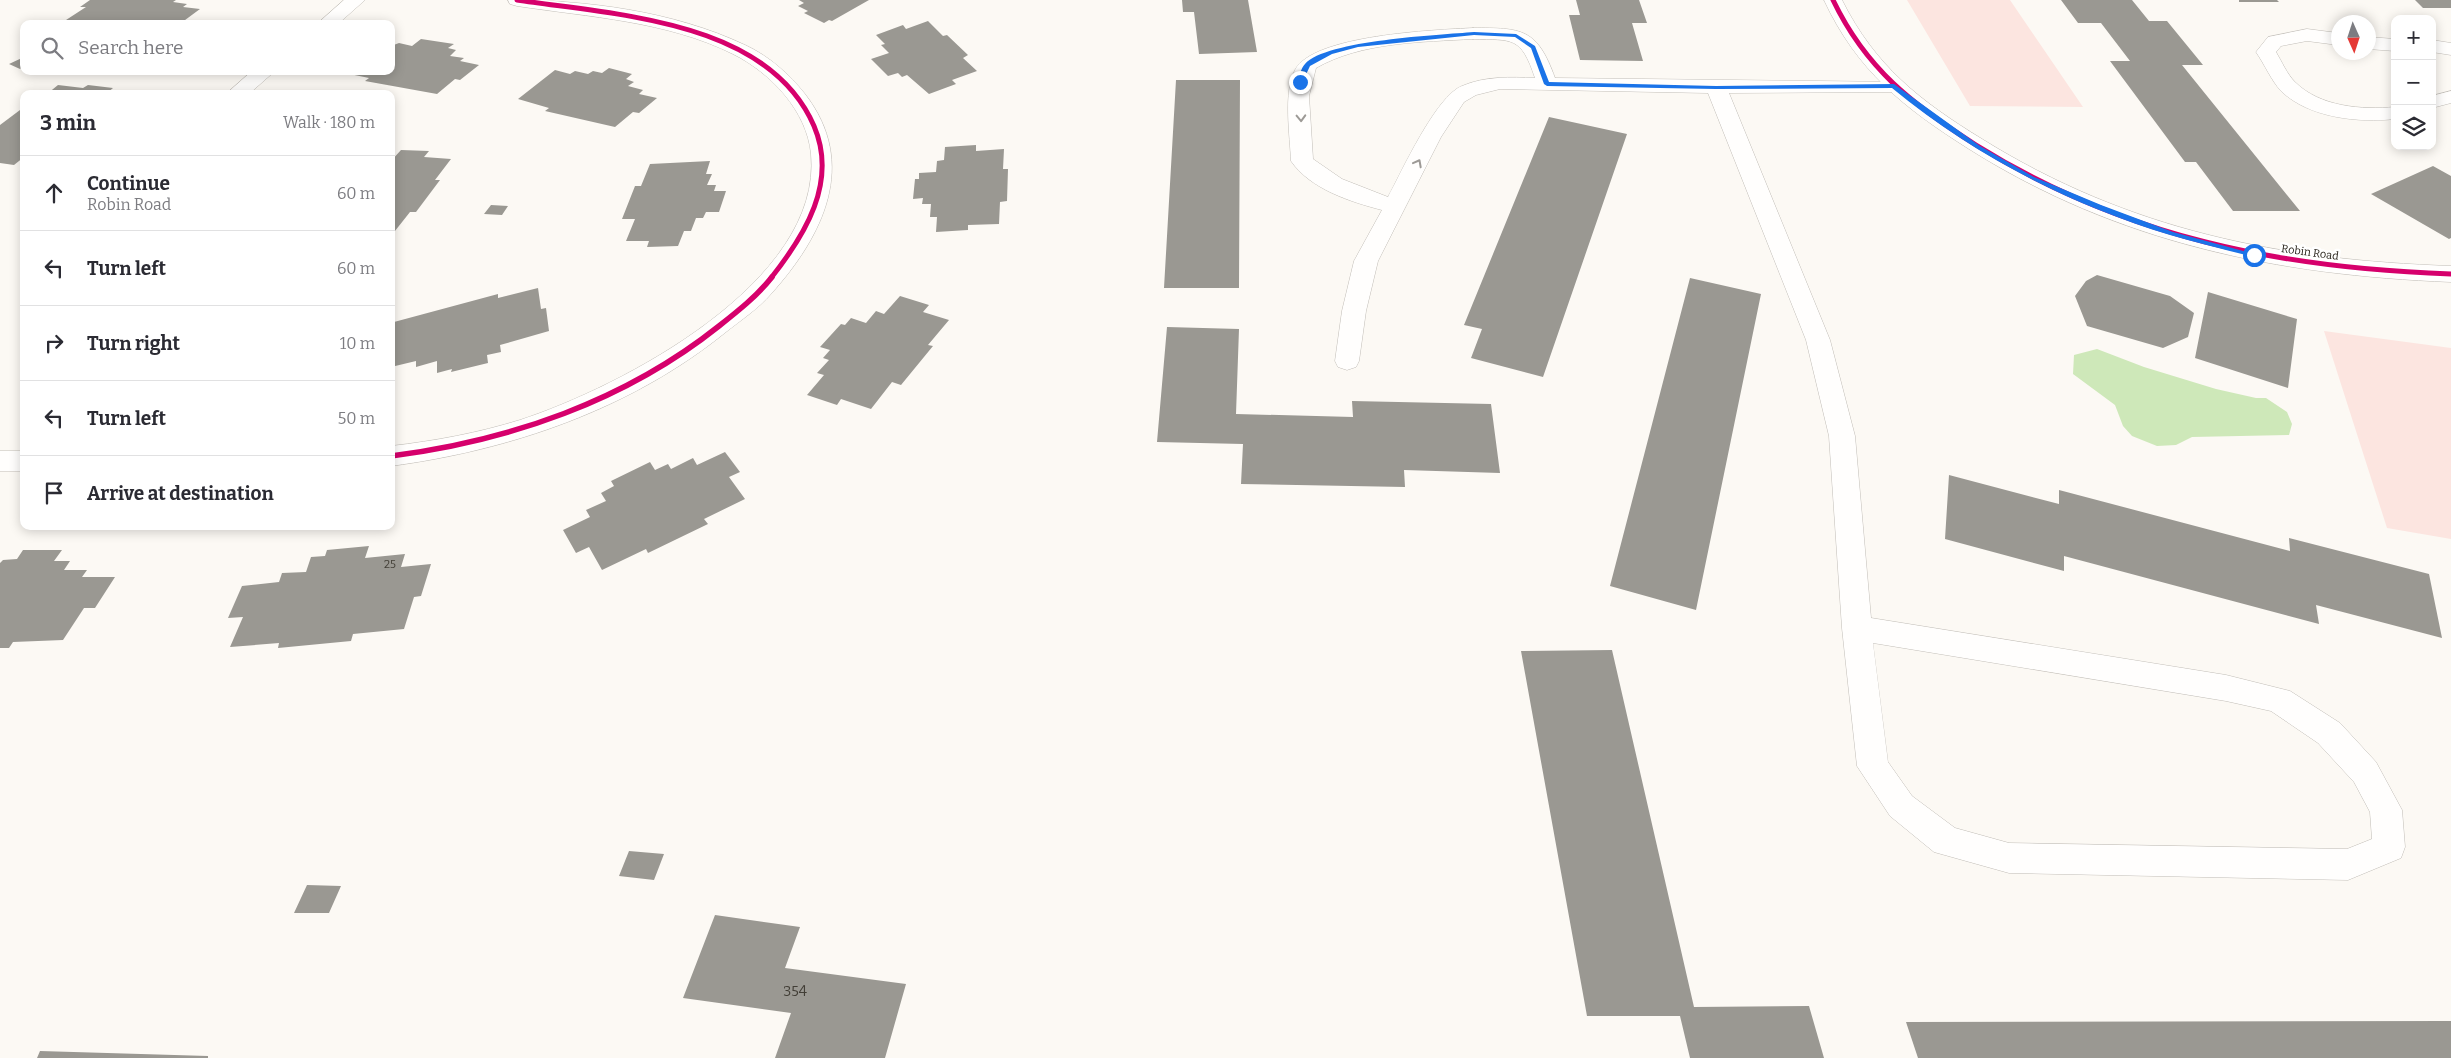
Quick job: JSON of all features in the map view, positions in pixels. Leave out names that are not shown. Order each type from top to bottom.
[{"type":"street","points":[[331,20],[356,0]]},
{"type":"street","points":[[395,455],[470,442],[533,425],[601,398],[664,366],[715,331],[766,285],[802,236],[817,202],[824,165],[818,133],[807,112],[772,71],[742,51],[702,34],[663,24],[517,0]]},
{"type":"street","name":"Robin Road","points":[[1833,0],[1847,30],[1868,59],[1894,86],[1921,109],[1977,148],[2032,178],[2098,207],[2171,233],[2254,255],[2340,267],[2451,274]]},
{"type":"street","points":[[1395,206],[1371,200],[1339,187],[1317,175],[1302,161],[1300,82],[1307,65],[1330,52],[1358,46],[1474,33],[1516,36],[1533,47],[1547,84]]},
{"type":"street","points":[[2331,38],[2307,36],[2275,41],[2266,52],[2290,88],[2322,107],[2353,113],[2391,113]]},
{"type":"street","points":[[2376,43],[2391,44]]},
{"type":"street","points":[[2436,47],[2451,49]]},
{"type":"street","points":[[241,90],[260,75]]},
{"type":"street","points":[[1347,361],[1354,311],[1366,261],[1431,137],[1456,98],[1469,90],[1500,83],[1716,88],[1894,86]]},
{"type":"street","points":[[1716,88],[1818,340],[1842,436],[1857,628],[1873,766],[1901,806],[1946,841],[2009,858],[2348,865],[2389,847],[2386,810],[2365,772],[2328,733],[2279,700],[2226,688],[1857,628]]},
{"type":"street","points":[[2436,101],[2451,97]]},
{"type":"street","points":[[0,461],[20,461]]},
{"type":"shaded area","points":[[1907,0],[2010,0],[2083,107],[1970,106]]},
{"type":"shaded area","points":[[2324,331],[2451,348],[2451,539],[2387,528]]},
{"type":"shaded area","points":[[2097,349],[2144,367],[2216,389],[2256,398],[2266,398],[2287,412],[2292,424],[2289,435],[2192,437],[2176,445],[2157,446],[2132,436],[2123,426],[2115,405],[2073,374],[2074,355]]},
{"type":"building","points":[[90,0],[176,0],[173,2],[187,4],[183,7],[200,9],[185,20],[66,20],[86,7],[80,7]]},
{"type":"building","points":[[799,0],[869,0],[832,21],[829,20],[824,23],[804,13],[808,11],[798,6],[804,3]]},
{"type":"building","points":[[1182,0],[1248,0],[1257,52],[1199,54],[1194,12],[1183,12]]},
{"type":"building","points":[[1576,0],[1639,0],[1647,23],[1632,23],[1643,61],[1580,60],[1569,15],[1580,15]]},
{"type":"building","points":[[2061,0],[2132,0],[2149,21],[2167,21],[2203,65],[2182,65],[2300,211],[2233,211],[2196,162],[2185,162],[2110,61],[2130,61],[2101,23],[2078,23]]},
{"type":"building","points":[[2239,0],[2277,0],[2279,2],[2239,2]]},
{"type":"building","points":[[2415,0],[2451,0],[2451,8],[2423,8]]},
{"type":"building","points":[[928,21],[943,36],[947,35],[968,55],[963,58],[977,71],[952,80],[956,84],[929,94],[907,75],[902,77],[898,73],[888,76],[871,59],[889,53],[881,45],[885,44],[876,35],[903,25],[906,29]]},
{"type":"building","points":[[421,39],[454,44],[448,48],[456,50],[450,56],[464,58],[460,61],[479,65],[460,80],[455,79],[437,94],[365,81],[369,78],[354,75],[395,75],[395,44],[399,43],[412,46]]},
{"type":"building","points":[[20,59],[20,69],[9,64]]},
{"type":"building","points":[[609,68],[632,74],[626,79],[634,82],[628,86],[643,90],[639,94],[657,98],[639,113],[633,112],[615,127],[545,111],[549,108],[518,99],[555,70],[570,74],[575,71],[588,74],[593,71],[602,73]]},
{"type":"building","points":[[1176,80],[1240,80],[1239,288],[1164,288]]},
{"type":"building","points":[[58,85],[83,88],[88,85],[113,88],[111,90],[52,90]]},
{"type":"building","points":[[20,110],[20,160],[14,165],[0,163],[0,125]]},
{"type":"building","points":[[1549,117],[1627,134],[1543,377],[1471,358],[1482,329],[1464,325]]},
{"type":"building","points":[[976,145],[976,151],[1004,149],[1003,169],[1008,169],[1007,201],[1000,202],[999,224],[968,225],[968,230],[936,232],[937,217],[930,217],[931,204],[922,204],[923,198],[913,199],[915,179],[919,179],[919,173],[936,172],[937,161],[944,160],[945,147]]},
{"type":"building","points":[[401,150],[429,151],[424,157],[451,159],[435,180],[440,180],[416,212],[410,212],[395,231],[395,157]]},
{"type":"building","points":[[710,161],[706,174],[712,174],[707,185],[716,185],[714,191],[726,191],[719,212],[706,212],[703,218],[696,218],[691,231],[684,231],[678,246],[647,247],[649,241],[626,241],[635,219],[622,219],[635,186],[641,186],[650,164]]},
{"type":"building","points":[[2433,166],[2451,176],[2451,238],[2449,239],[2371,194]]},
{"type":"building","points":[[491,205],[508,206],[502,215],[484,214]]},
{"type":"building","points":[[2097,275],[2170,296],[2194,313],[2188,337],[2163,348],[2087,326],[2075,296],[2086,281]]},
{"type":"building","points":[[1690,278],[1761,294],[1696,610],[1610,586]]},
{"type":"building","points":[[538,288],[541,309],[546,308],[549,331],[500,345],[501,352],[487,355],[488,363],[451,372],[452,369],[437,373],[437,361],[416,367],[416,361],[395,366],[395,322],[498,294],[498,298]]},
{"type":"building","points":[[2208,292],[2297,319],[2288,388],[2195,358]]},
{"type":"building","points":[[900,296],[929,305],[923,312],[949,320],[928,345],[933,346],[901,385],[892,382],[871,409],[841,399],[837,405],[807,395],[824,375],[817,373],[829,360],[823,358],[830,350],[820,347],[841,324],[845,325],[851,318],[866,323],[876,311],[884,314]]},
{"type":"building","points":[[1167,327],[1239,329],[1236,414],[1353,417],[1352,401],[1491,404],[1500,473],[1404,470],[1405,487],[1241,484],[1243,444],[1157,442]]},
{"type":"building","points":[[725,452],[740,472],[729,477],[745,499],[704,519],[708,524],[648,553],[646,549],[602,570],[589,547],[576,553],[563,530],[590,517],[586,510],[606,501],[601,493],[614,486],[611,481],[650,462],[655,470],[668,464],[671,469],[693,458],[697,465]]},
{"type":"building","points":[[1949,475],[2059,504],[2059,490],[2290,551],[2289,538],[2429,574],[2442,638],[2316,605],[2319,624],[2064,556],[2064,571],[1945,539]]},
{"type":"building","points":[[369,546],[365,558],[405,554],[401,567],[431,564],[421,596],[414,597],[404,629],[353,634],[351,641],[278,648],[279,643],[230,647],[243,617],[228,618],[242,586],[279,582],[282,573],[306,572],[311,557],[325,556],[327,550]]},
{"type":"building","points":[[23,550],[62,550],[54,561],[70,561],[64,570],[87,570],[82,577],[115,577],[95,608],[84,608],[63,640],[13,642],[9,648],[0,648],[0,563],[3,560],[17,559]]},
{"type":"building","points":[[1612,650],[1694,1007],[1809,1006],[1824,1058],[1690,1058],[1680,1016],[1587,1016],[1521,651]]},
{"type":"building","points":[[629,851],[664,854],[654,880],[619,876]]},
{"type":"building","points":[[307,885],[341,886],[329,913],[294,913]]},
{"type":"building","points":[[715,915],[800,927],[785,968],[906,984],[885,1058],[775,1058],[791,1013],[683,998]]},
{"type":"building","points":[[2451,1021],[2451,1058],[1918,1058],[1906,1022]]},
{"type":"building","points":[[40,1051],[208,1056],[208,1058],[37,1058]]},
{"type":"cycle path","points":[[395,455],[436,450],[529,427],[619,389],[662,366],[701,340],[764,287],[803,233],[819,192],[822,178],[821,149],[817,133],[810,118],[792,91],[768,68],[754,58],[715,39],[660,23],[517,0]]},
{"type":"cycle path","points":[[1833,0],[1863,51],[1877,69],[1908,98],[1942,123],[2009,166],[2068,195],[2128,219],[2191,239],[2255,254],[2320,265],[2386,272],[2451,274]]},
{"type":"route","points":[[1300,82],[1307,65],[1330,52],[1358,46],[1474,33],[1516,36],[1533,47],[1547,84],[1716,88],[1894,86],[1921,109],[1977,148],[2032,178],[2098,207],[2171,233],[2254,255]]}]
